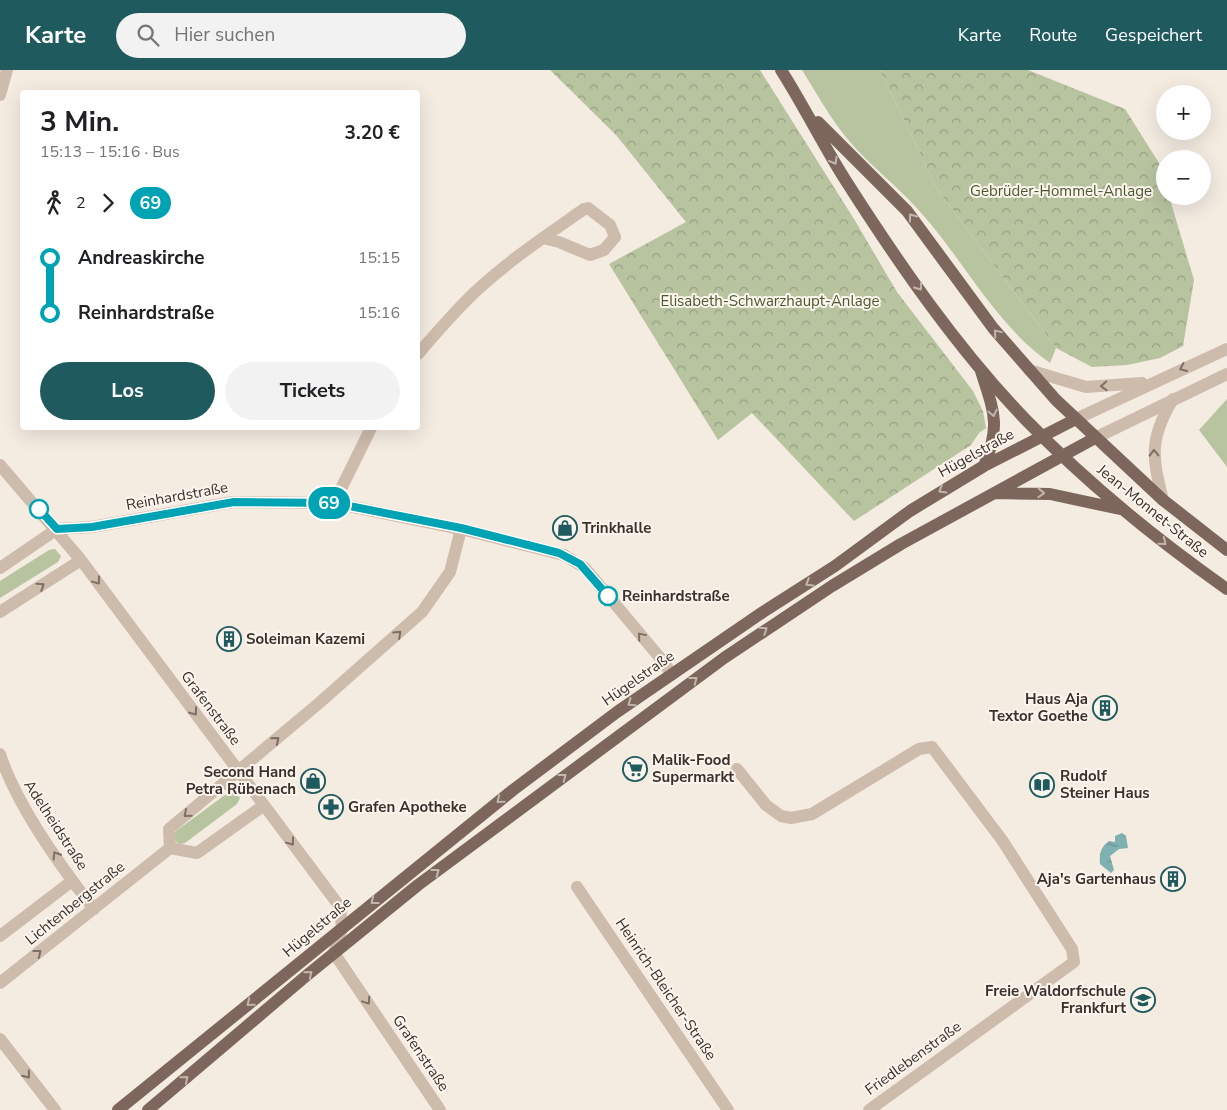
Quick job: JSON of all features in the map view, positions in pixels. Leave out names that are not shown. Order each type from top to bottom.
[{"type":"main road","points":[[782,70],[807,111]]},
{"type":"main road","name":"Jean-Monnet-Straße","points":[[807,111],[844,180],[917,284],[979,366],[1042,436],[1062,455],[1126,511],[1227,589]]},
{"type":"main road","name":"Jean-Monnet-Straße","points":[[807,111],[907,211],[993,328],[1029,370],[1095,438],[1163,500],[1227,550]]},
{"type":"main road","points":[[979,366],[995,423],[992,448],[984,466]]},
{"type":"main road","name":"Hügelstraße","points":[[118,1110],[513,790],[671,675],[836,566],[910,511],[984,466],[1076,418]]},
{"type":"main road","name":"Hügelstraße","points":[[148,1110],[334,953],[418,885],[724,658],[800,607],[894,549],[992,493],[1095,438]]},
{"type":"main road","points":[[992,493],[1050,494],[1126,511]]},
{"type":"main road","points":[[640,720],[665,690],[671,675]]},
{"type":"street","points":[[0,95],[7,70]]},
{"type":"street","points":[[420,352],[476,292],[544,238],[588,208],[610,225],[615,237],[604,250],[590,255],[560,242],[544,238]]},
{"type":"street","name":"Hügelstraße","points":[[1076,418],[1227,349]]},
{"type":"street","points":[[1029,370],[1086,387],[1152,382]]},
{"type":"street","name":"Hügelstraße","points":[[1095,438],[1227,374]]},
{"type":"street","points":[[1163,500],[1153,452],[1159,425],[1173,399]]},
{"type":"street","points":[[334,503],[370,430]]},
{"type":"street","name":"Grafenstraße","points":[[0,466],[57,529],[81,560],[340,907],[353,918],[370,924]]},
{"type":"street","name":"Reinhardstraße","points":[[57,529],[92,527],[234,502],[334,503],[461,528],[559,553],[580,564],[666,666],[671,675]]},
{"type":"street","points":[[263,806],[197,853],[170,848],[169,829],[370,660],[422,612],[450,572],[461,528]]},
{"type":"street","points":[[0,568],[57,529]]},
{"type":"street","points":[[0,612],[81,560]]},
{"type":"street","name":"Friedlebenstraße","points":[[737,769],[766,805],[781,816],[791,818],[812,814],[919,748],[932,747],[1007,848],[1072,949],[1074,962],[869,1110]]},
{"type":"street","name":"Adelheidstraße","points":[[0,754],[9,780],[72,881],[94,909]]},
{"type":"street","name":"Lichtenbergstraße","points":[[0,983],[170,848]]},
{"type":"street","name":"Lichtenbergstraße","points":[[0,936],[72,881]]},
{"type":"street","name":"Heinrich-Bleicher-Straße","points":[[577,887],[728,1110]]},
{"type":"street","points":[[334,953],[342,928],[340,907]]},
{"type":"street","name":"Grafenstraße","points":[[334,953],[440,1110]]},
{"type":"street","points":[[0,1039],[55,1110]]},
{"type":"green space","name":"Elisabeth-Schwarzhaupt-Anlage","points":[[550,70],[760,70],[854,219],[897,292],[973,391],[983,411],[986,428],[979,433],[971,445],[854,521],[752,413],[718,440],[609,264],[686,222],[616,135]]},
{"type":"green space","points":[[802,70],[880,70],[937,189],[1056,348],[1050,363],[1013,331],[923,215],[845,137]]},
{"type":"green space","name":"Gebrüder-Hommel-Anlage","points":[[880,70],[1028,70],[1125,109],[1156,158],[1156,205],[1172,205],[1194,280],[1183,346],[1160,358],[1127,365],[1092,367],[1056,348],[937,189]]},
{"type":"green space","points":[[1227,399],[1227,467],[1199,430]]},
{"type":"green space","points":[[55,549],[61,556],[58,562],[0,598],[0,581],[49,550]]},
{"type":"green space","points":[[234,791],[240,798],[237,804],[185,843],[180,844],[176,842],[174,836],[176,831],[229,792]]},
{"type":"water","points":[[1122,833],[1126,836],[1128,848],[1119,849],[1110,856],[1114,870],[1111,873],[1100,864],[1100,853],[1106,843],[1109,841],[1115,842],[1115,836]]},
{"type":"bus line","name":"69","points":[[39,509],[57,529],[92,527],[234,502],[334,503],[461,528],[559,553],[585,568],[608,596]]},
{"type":"place","name":"Trinkhalle","points":[[565,528]]},
{"type":"place","name":"Reinhardstraße","points":[[608,596]]},
{"type":"place","name":"Soleiman Kazemi","points":[[229,639]]},
{"type":"place","name":"Haus Aja Textor Goethe","points":[[1105,708]]},
{"type":"place","name":"Malik-Food Supermarkt","points":[[635,769]]},
{"type":"place","name":"Second Hand Petra Rübenach","points":[[313,781]]},
{"type":"place","name":"Rudolf Steiner Haus","points":[[1042,785]]},
{"type":"place","name":"Grafen Apotheke","points":[[331,807]]},
{"type":"place","name":"Aja's Gartenhaus","points":[[1173,879]]},
{"type":"place","name":"Freie Waldorfschule Frankfurt","points":[[1143,1000]]}]
